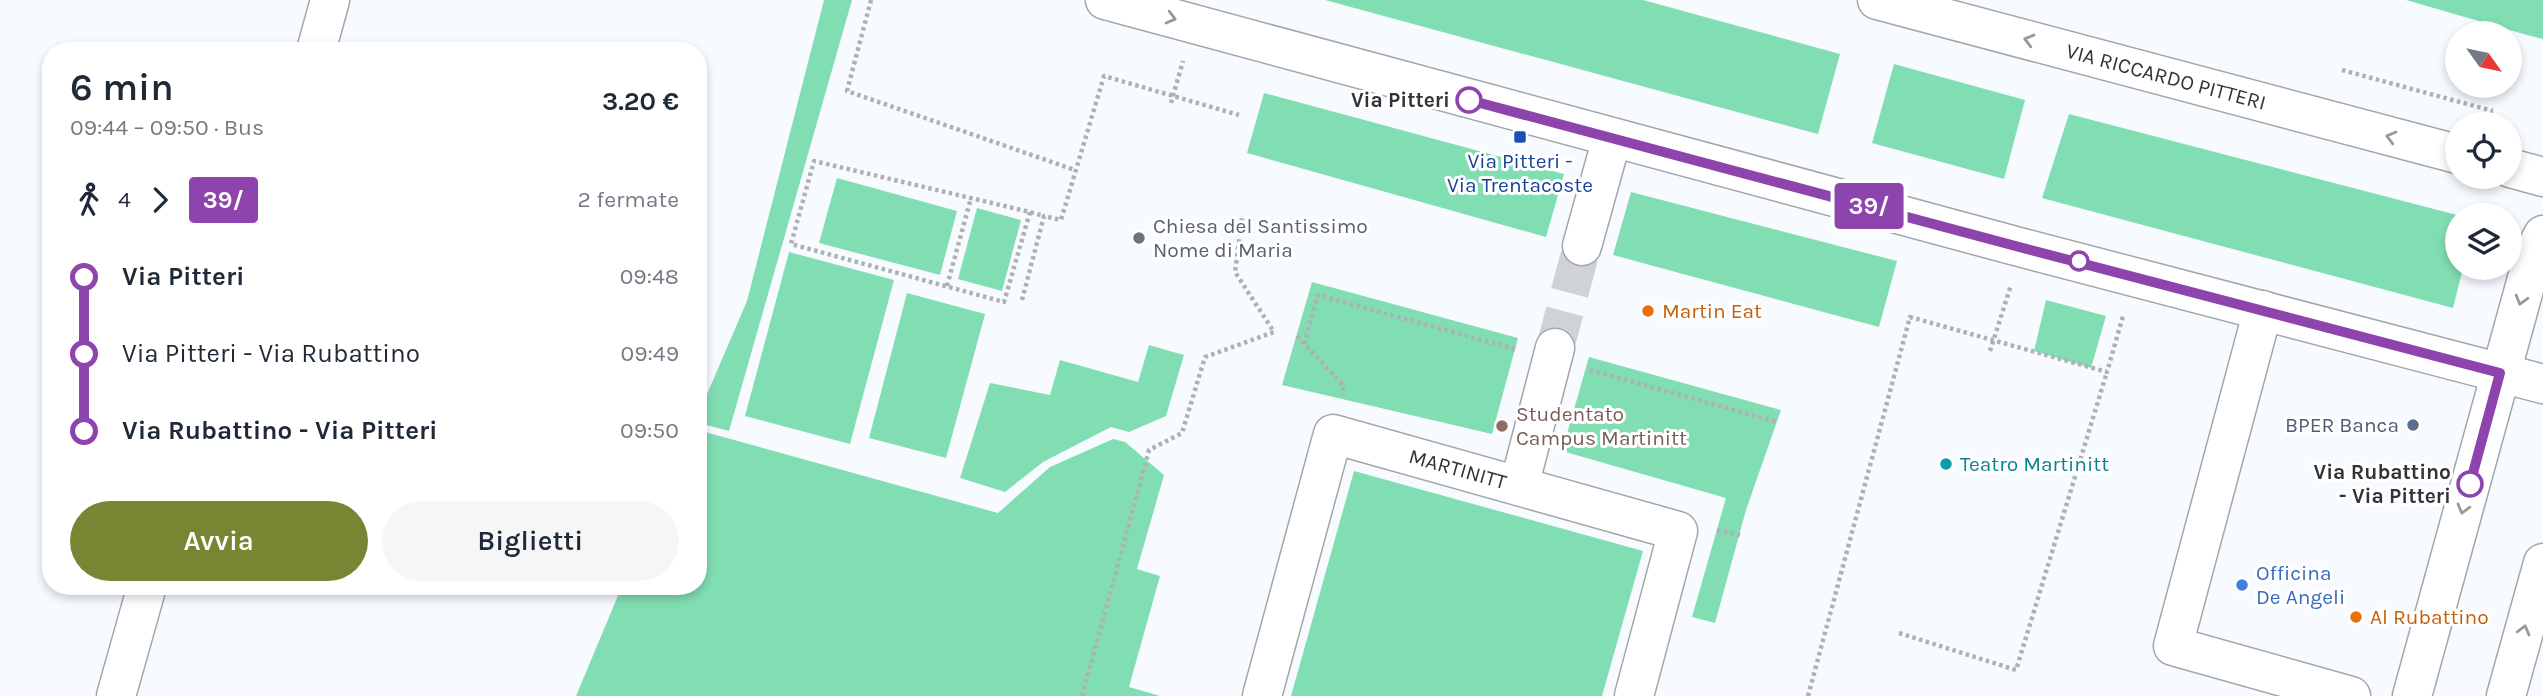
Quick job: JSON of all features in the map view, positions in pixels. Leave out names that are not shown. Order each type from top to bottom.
[{"type":"street","points":[[318,42],[330,0]]},
{"type":"street","points":[[1105,0],[2023,248],[2543,384]]},
{"type":"street","name":"VIA RICCARDO PITTERI","points":[[1877,0],[2445,151]]},
{"type":"street","points":[[1582,246],[1612,138]]},
{"type":"street","points":[[2522,171],[2543,177]]},
{"type":"street","points":[[2412,696],[2534,253],[2543,236]]},
{"type":"street","points":[[2263,310],[2173,646],[2351,696]]},
{"type":"street","points":[[1519,486],[1555,348]]},
{"type":"street","points":[[1262,696],[1333,435]]},
{"type":"street","name":"MARTINITT","points":[[1333,435],[1678,531],[1634,696]]},
{"type":"street","points":[[2506,696],[2543,563]]},
{"type":"street","points":[[116,696],[144,595]]},
{"type":"path","points":[[871,0],[847,91],[1075,170]]},
{"type":"path","points":[[1171,103],[1186,50]]},
{"type":"path","points":[[2342,70],[2493,111]]},
{"type":"path","points":[[1030,212],[1004,302],[791,244],[814,161],[1030,212],[1061,220],[1104,76],[1239,115]]},
{"type":"path","points":[[947,286],[971,198]]},
{"type":"path","points":[[1022,300],[1044,216]]},
{"type":"path","points":[[1082,696],[1149,450],[1182,433],[1205,357],[1274,332],[1235,272],[1242,218]]},
{"type":"path","points":[[1990,351],[2012,282]]},
{"type":"path","points":[[1899,633],[2016,670],[2124,313]]},
{"type":"path","points":[[1808,696],[1910,317],[2108,372]]},
{"type":"path","points":[[1297,336],[1344,386],[1333,435]]},
{"type":"green space","points":[[824,0],[852,0],[729,431],[707,425],[707,394],[747,301]]},
{"type":"green space","points":[[1325,0],[1643,0],[1840,54],[1818,134]]},
{"type":"green space","points":[[2406,0],[2543,0],[2543,39],[2522,34],[2522,21],[2479,21]]},
{"type":"green space","points":[[1894,64],[2025,100],[2004,179],[1872,143]]},
{"type":"green space","points":[[1264,93],[1564,174],[1546,237],[1247,153]]},
{"type":"green space","points":[[2069,114],[2445,212],[2445,280],[2460,280],[2453,308],[2042,198]]},
{"type":"green space","points":[[837,178],[957,211],[940,275],[819,243]]},
{"type":"green space","points":[[1631,192],[1897,261],[1879,327],[1613,255]]},
{"type":"green space","points":[[977,208],[1021,220],[1002,291],[958,279]]},
{"type":"green space","points":[[789,252],[894,280],[850,444],[745,416]]},
{"type":"green space","points":[[1312,282],[1518,338],[1492,434],[1282,385]]},
{"type":"green space","points":[[907,293],[985,314],[946,458],[869,438]]},
{"type":"green space","points":[[2046,300],[2106,316],[2091,368],[2034,351]]},
{"type":"green space","points":[[1149,345],[1184,355],[1166,416],[1129,432],[1111,427],[1043,462],[1005,492],[960,478],[990,383],[1050,395],[1060,360],[1138,382]]},
{"type":"green space","points":[[1589,357],[1781,410],[1746,510],[1715,623],[1692,617],[1726,498],[1562,451]]},
{"type":"green space","points":[[707,432],[998,513],[1050,467],[1113,439],[1125,442],[1164,475],[1137,569],[1160,576],[1129,687],[1160,696],[576,696],[618,595],[707,595]]},
{"type":"green space","points":[[1354,471],[1643,551],[1602,696],[1291,696]]},
{"type":"tunnel","points":[[1555,348],[1582,246]]},
{"type":"bus line","name":"39/","points":[[1469,100],[2500,373],[2470,484]]},
{"type":"place","name":"Via Pitteri","points":[[1469,100]]},
{"type":"place","name":"Via Pitteri - Via Trentacoste","points":[[1520,137]]},
{"type":"place","name":"Chiesa del Santissimo Nome di Maria","points":[[1139,238]]},
{"type":"place","name":"Martin Eat","points":[[1648,311]]},
{"type":"place","name":"BPER Banca","points":[[2413,425]]},
{"type":"place","name":"Studentato Campus Martinitt","points":[[1502,426]]},
{"type":"place","name":"Teatro Martinitt","points":[[1946,464]]},
{"type":"place","name":"Via Rubattino - Via Pitteri","points":[[2470,484]]},
{"type":"place","name":"Officina De Angeli","points":[[2242,585]]},
{"type":"place","name":"Al Rubattino","points":[[2356,617]]}]
